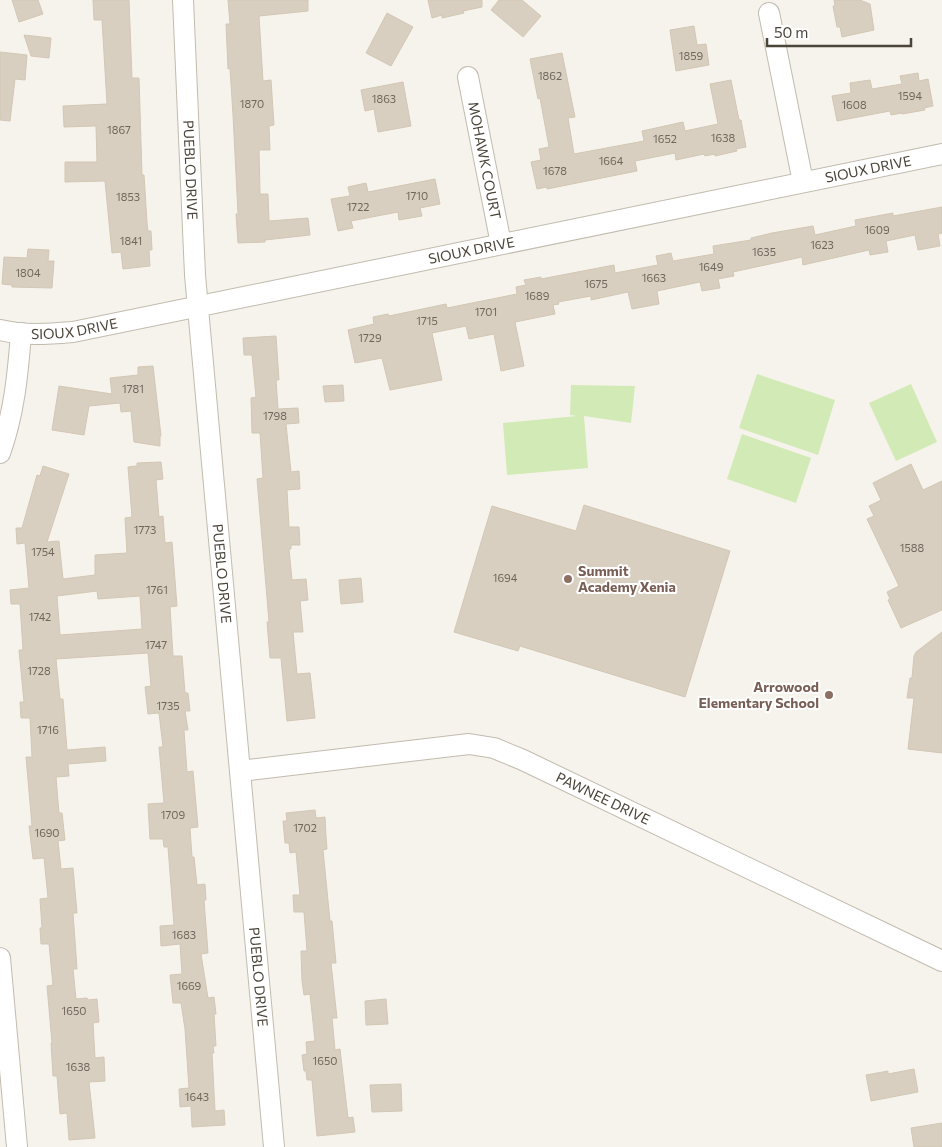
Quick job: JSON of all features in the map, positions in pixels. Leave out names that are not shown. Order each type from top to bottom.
[{"type":"street","name":"PUEBLO DRIVE","points":[[183,0],[198,306],[274,1147]]},
{"type":"street","points":[[769,13],[803,182]]},
{"type":"street","name":"MOHAWK COURT","points":[[468,77],[501,244]]},
{"type":"street","name":"SIOUX DRIVE","points":[[0,330],[48,334],[73,332],[942,154]]},
{"type":"street","points":[[0,453],[12,415],[21,333]]},
{"type":"street","name":"PAWNEE DRIVE","points":[[240,771],[469,744],[494,748],[523,760],[942,961]]},
{"type":"street","points":[[0,958],[16,1147]]},
{"type":"green space","points":[[757,374],[835,400],[818,455],[739,428]]},
{"type":"green space","points":[[911,384],[937,442],[896,461],[869,403]]},
{"type":"green space","points":[[571,385],[635,386],[631,423],[584,416],[588,468],[507,475],[503,423],[577,416],[570,415]]},
{"type":"green space","points":[[742,434],[811,458],[796,503],[727,479]]},
{"type":"building","points":[[12,0],[38,0],[43,14],[19,22]]},
{"type":"building","points":[[93,0],[129,0],[132,78],[139,78],[142,175],[144,175],[148,231],[151,231],[152,250],[149,250],[150,266],[123,269],[121,252],[112,253],[105,181],[65,182],[65,162],[97,162],[96,126],[64,127],[63,106],[107,104],[102,20],[94,20]]},
{"type":"building","points":[[228,0],[308,0],[308,11],[259,16],[263,81],[271,80],[274,125],[269,126],[270,150],[259,150],[260,194],[268,194],[269,221],[308,218],[310,235],[265,240],[265,242],[238,243],[233,115],[226,24],[230,24]]},
{"type":"building","points":[[428,0],[482,0],[482,7],[442,18],[442,15],[432,18]]},
{"type":"building","points":[[499,0],[522,0],[541,16],[523,37],[491,10]]},
{"type":"building","points":[[834,0],[860,0],[870,4],[874,30],[842,37],[840,27],[837,27],[833,6],[835,6]]},
{"type":"building","points":[[387,13],[413,27],[391,66],[366,53]]},
{"type":"building","points":[[694,26],[697,45],[706,44],[709,65],[676,71],[670,30]]},
{"type":"building","points":[[24,35],[51,38],[49,58],[31,56]]},
{"type":"building","points":[[0,52],[27,55],[25,80],[15,79],[10,121],[0,120]]},
{"type":"building","points":[[562,53],[575,117],[568,118],[574,154],[644,141],[642,131],[683,122],[685,131],[718,124],[710,84],[731,80],[746,147],[715,156],[715,154],[705,156],[704,154],[676,160],[675,153],[635,161],[637,171],[547,189],[547,187],[537,189],[531,162],[541,160],[539,149],[549,147],[540,98],[538,99],[530,59]]},
{"type":"building","points":[[918,73],[919,81],[928,79],[933,106],[924,108],[925,110],[902,114],[891,115],[890,111],[837,121],[832,96],[851,93],[850,83],[870,80],[872,89],[902,84],[900,76]]},
{"type":"building","points":[[403,82],[411,126],[378,132],[374,109],[365,111],[361,90]]},
{"type":"building","points":[[435,179],[440,204],[420,208],[422,216],[399,220],[398,212],[351,221],[353,228],[338,231],[331,199],[350,196],[348,187],[366,183],[368,192]]},
{"type":"building","points":[[942,207],[942,233],[938,234],[940,246],[918,250],[915,235],[886,241],[888,252],[870,255],[869,250],[803,265],[802,257],[733,272],[734,276],[718,279],[720,288],[702,291],[700,282],[657,291],[659,304],[632,309],[628,292],[591,300],[591,296],[558,302],[559,304],[553,305],[555,314],[515,322],[524,366],[501,371],[494,334],[469,339],[466,326],[432,333],[442,380],[390,390],[382,358],[355,363],[348,330],[374,324],[373,317],[388,314],[389,316],[446,304],[447,308],[517,294],[516,287],[526,285],[524,280],[541,277],[541,279],[614,265],[615,273],[658,265],[656,256],[671,253],[673,261],[714,254],[713,246],[751,240],[751,238],[772,233],[813,226],[815,235],[856,226],[855,220],[893,213],[893,216]]},
{"type":"building","points":[[28,249],[49,250],[48,261],[54,261],[52,288],[12,287],[12,285],[2,284],[4,257],[27,258]]},
{"type":"building","points":[[276,336],[279,380],[276,380],[278,409],[298,408],[299,423],[286,424],[291,472],[299,471],[300,489],[287,490],[289,527],[299,527],[300,545],[291,545],[291,549],[289,549],[292,580],[306,579],[308,600],[300,601],[303,632],[293,632],[297,674],[310,673],[315,718],[287,721],[281,658],[270,658],[267,622],[269,622],[257,479],[263,478],[260,433],[252,433],[251,398],[256,397],[252,355],[244,355],[243,338]]},
{"type":"building","points":[[153,366],[161,436],[160,446],[134,442],[131,411],[121,412],[120,403],[89,406],[84,435],[52,430],[59,386],[112,394],[110,378],[138,375],[138,367]]},
{"type":"building","points":[[343,385],[344,401],[325,402],[323,386]]},
{"type":"building","points":[[161,462],[163,479],[156,480],[159,517],[163,516],[165,543],[172,542],[177,606],[170,607],[173,656],[182,656],[185,693],[188,693],[190,711],[185,711],[188,730],[184,730],[187,772],[193,771],[198,827],[190,828],[192,857],[194,857],[197,885],[205,884],[206,900],[204,900],[208,953],[201,954],[208,998],[214,997],[216,1014],[214,1014],[216,1046],[213,1046],[214,1053],[212,1053],[215,1111],[224,1110],[225,1125],[192,1127],[191,1106],[180,1107],[179,1089],[189,1088],[185,1029],[181,1003],[173,1003],[170,975],[182,974],[180,944],[161,946],[160,926],[174,925],[168,847],[164,847],[163,839],[150,839],[148,804],[164,803],[159,747],[163,747],[159,713],[148,714],[145,687],[151,686],[148,653],[56,659],[60,699],[63,699],[67,750],[105,747],[106,761],[68,764],[69,776],[56,777],[59,813],[62,813],[65,840],[58,841],[61,869],[73,868],[77,913],[73,913],[77,969],[73,969],[76,999],[97,999],[99,1022],[93,1023],[95,1058],[104,1057],[105,1081],[89,1082],[95,1138],[69,1140],[67,1113],[60,1114],[57,1076],[53,1076],[47,986],[53,985],[49,944],[41,944],[40,899],[48,898],[44,858],[33,859],[29,826],[32,826],[26,757],[32,757],[30,718],[21,718],[20,702],[24,702],[19,650],[23,650],[20,604],[11,604],[10,590],[29,588],[25,543],[17,544],[16,528],[22,528],[37,475],[40,476],[43,466],[69,474],[47,542],[59,541],[63,579],[95,575],[95,555],[127,553],[125,518],[132,517],[128,467],[137,466],[137,463]],"holes":[[[97,591],[98,599],[140,596],[142,629],[60,635],[57,596]]]},
{"type":"building","points":[[911,464],[923,490],[942,481],[942,610],[901,628],[888,600],[890,599],[887,592],[899,586],[867,519],[874,516],[869,506],[881,500],[873,483]]},
{"type":"building","points":[[584,505],[730,551],[685,697],[520,646],[518,651],[454,632],[492,506],[576,531]]},
{"type":"building","points":[[361,578],[363,602],[341,604],[339,580]]},
{"type":"building","points":[[942,632],[942,753],[908,749],[914,698],[907,698],[910,678],[912,678],[914,656],[916,652]]},
{"type":"building","points":[[315,810],[316,818],[325,817],[327,849],[323,850],[336,963],[331,963],[337,1018],[332,1018],[335,1050],[340,1049],[348,1118],[353,1117],[355,1132],[317,1136],[312,1080],[307,1080],[302,1055],[307,1054],[306,1042],[315,1041],[310,994],[304,995],[302,981],[301,951],[307,951],[304,912],[294,912],[293,895],[300,895],[296,852],[290,853],[289,843],[285,843],[283,821],[287,821],[286,813]]},
{"type":"building","points":[[386,999],[388,1024],[366,1025],[365,1001]]},
{"type":"building","points":[[914,1069],[918,1092],[871,1101],[866,1075],[888,1071],[888,1074]]},
{"type":"building","points":[[401,1084],[402,1111],[372,1112],[370,1085]]},
{"type":"building","points":[[942,1123],[942,1147],[914,1147],[911,1128]]},
{"type":"place","name":"Summit Academy Xenia","points":[[568,579]]},
{"type":"place","name":"Arrowood Elementary School","points":[[829,695]]}]
